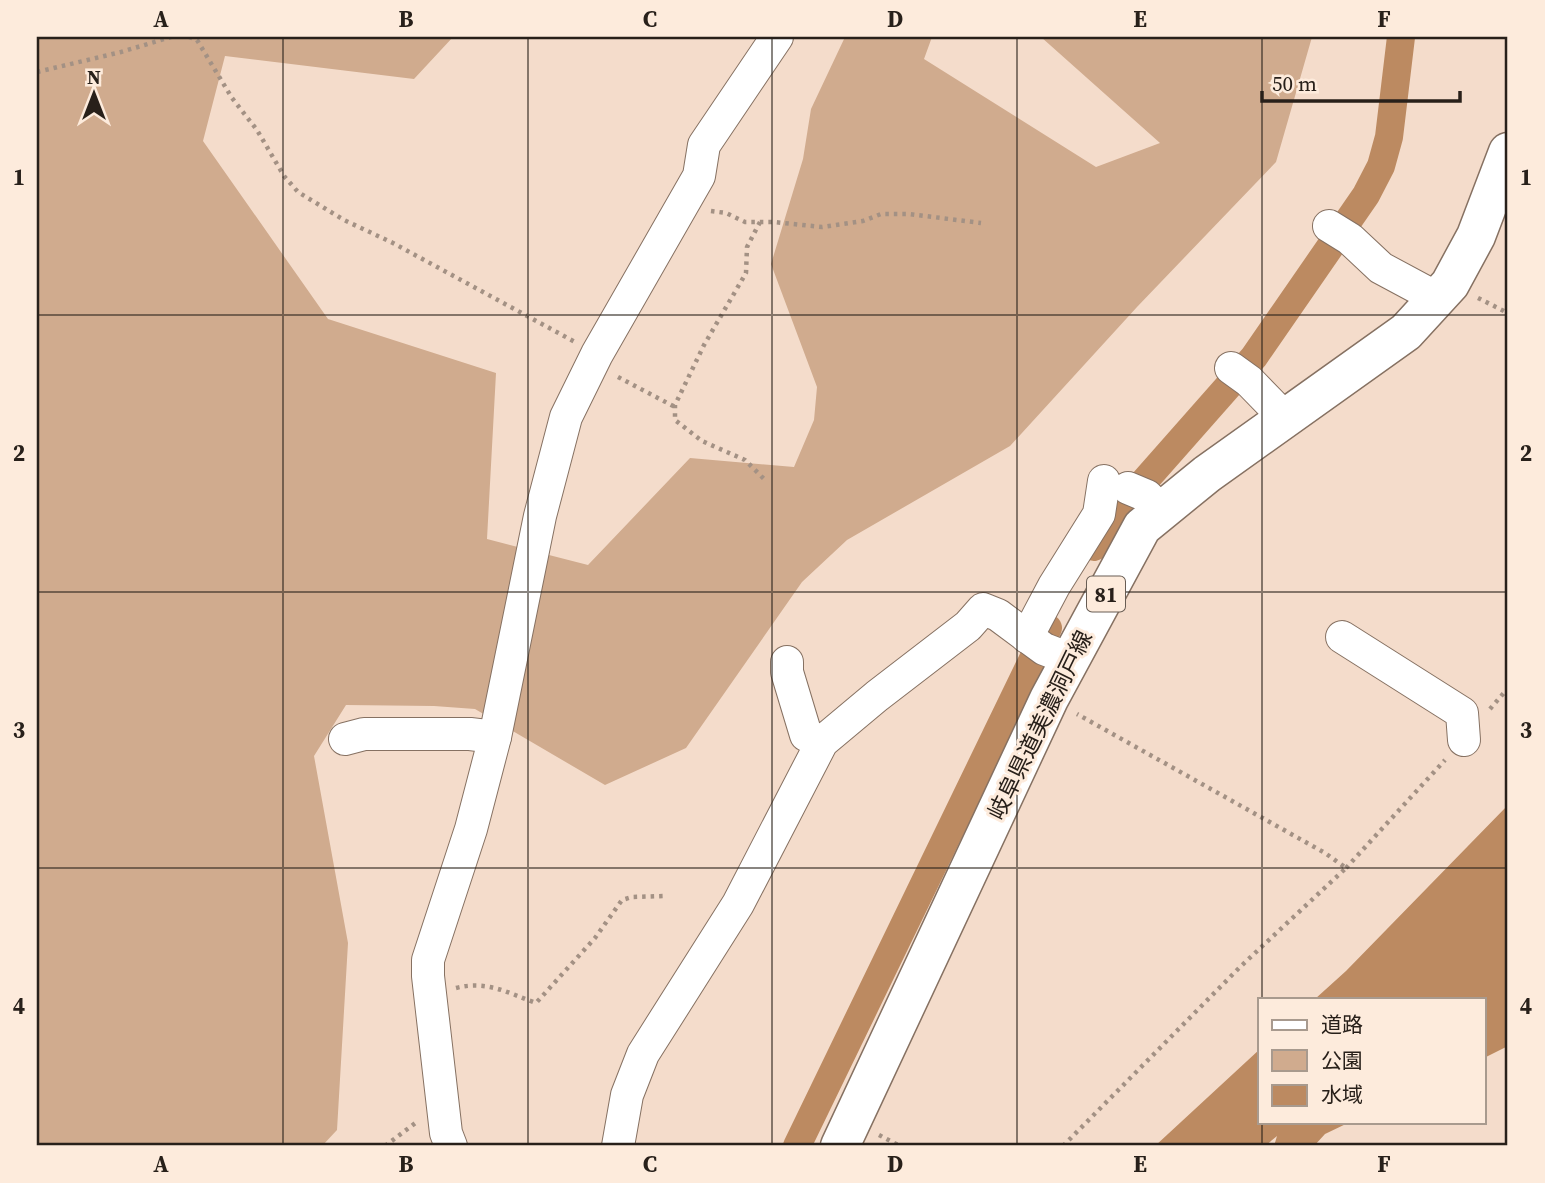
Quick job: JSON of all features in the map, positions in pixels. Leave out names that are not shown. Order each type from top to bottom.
[{"type":"main road","name":"岐阜県道美濃洞戸線","points":[[840,1146],[1049,699],[1047,649],[1142,527],[1135,494],[1207,474],[1406,332],[1450,284],[1476,236],[1508,152]]},
{"type":"street","points":[[451,1146],[442,1108],[428,960],[471,829],[495,737],[540,516],[566,417],[594,358],[699,176],[704,145],[777,37]]},
{"type":"street","points":[[1340,232],[1381,268],[1437,298]]},
{"type":"street","points":[[1240,374],[1285,418]]},
{"type":"street","points":[[618,1146],[627,1095],[643,1054],[738,904],[822,742],[968,626],[983,609],[998,615],[1047,649],[1054,586],[1099,514],[1135,494]]},
{"type":"street","points":[[1342,637],[1462,713],[1464,740]]},
{"type":"street","points":[[787,662],[787,672],[806,735],[822,742]]},
{"type":"street","points":[[345,739],[363,734],[470,734],[495,737]]},
{"type":"path","points":[[37,72],[171,37]]},
{"type":"path","points":[[189,37],[197,40],[232,98],[257,130],[284,176],[298,192],[344,220],[393,243],[675,407]]},
{"type":"path","points":[[679,211],[726,213],[745,222],[822,227],[863,221],[880,214],[909,214],[981,223]]},
{"type":"path","points":[[760,222],[747,247],[746,273],[704,345],[675,407],[675,420],[702,441],[745,460],[765,480]]},
{"type":"path","points":[[1063,1146],[1240,967],[1346,868],[1508,688]]},
{"type":"path","points":[[1049,699],[1325,853],[1346,868]]},
{"type":"path","points":[[431,995],[480,984],[536,1003],[595,938],[622,900],[632,897],[664,897]]},
{"type":"path","points":[[385,1146],[414,1123],[442,1108]]},
{"type":"green space","points":[[37,37],[453,37],[414,79],[225,56],[203,141],[328,319],[496,373],[487,539],[588,565],[690,458],[794,467],[814,420],[817,387],[771,264],[803,159],[811,109],[845,37],[932,37],[924,59],[1096,167],[1160,143],[1041,37],[1312,37],[1276,162],[1137,307],[1010,446],[847,540],[802,582],[686,748],[605,785],[475,709],[346,705],[314,756],[348,943],[337,1130],[322,1146],[37,1146]]},
{"type":"water","points":[[1508,805],[1508,1046],[1486,1057],[1486,998],[1316,998],[1346,971]]},
{"type":"water","points":[[1258,1051],[1258,1124],[1346,1124],[1325,1134],[1314,1146],[1274,1146],[1277,1136],[1265,1146],[1155,1146]]},
{"type":"waterway","points":[[1094,547],[1119,510],[1254,357],[1366,195],[1381,166],[1389,137],[1401,37]]},
{"type":"waterway","points":[[797,1146],[1048,628]]}]
